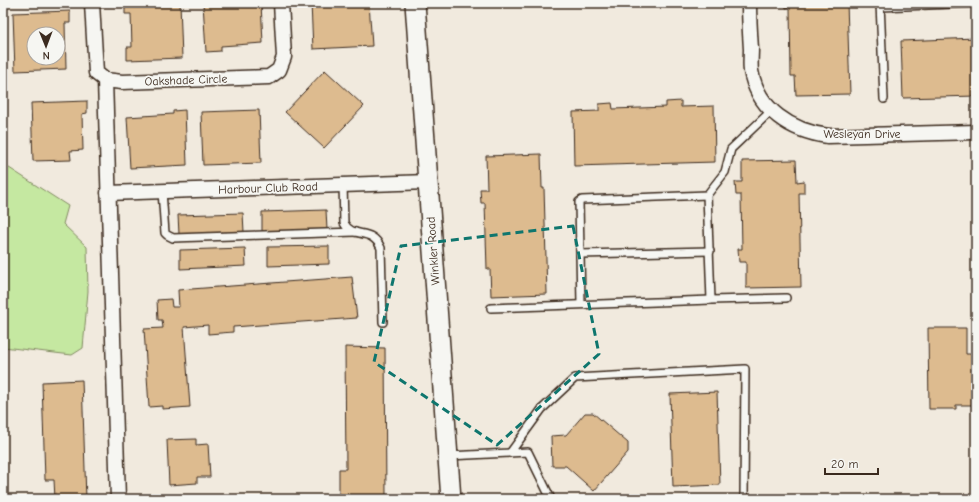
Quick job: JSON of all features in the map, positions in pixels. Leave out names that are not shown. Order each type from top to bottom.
[{"type":"street","points":[[92,3],[96,73],[105,80],[118,499]]},
{"type":"street","name":"Oakshade Circle","points":[[105,80],[122,82],[270,77],[279,70],[284,57],[281,3]]},
{"type":"street","name":"Winkler Road","points":[[415,3],[450,499]]},
{"type":"street","name":"Wesleyan Drive","points":[[749,3],[751,71],[756,86],[771,111],[782,120],[796,128],[813,134],[828,136],[976,132]]},
{"type":"street","name":"Harbour Club Road","points":[[108,193],[428,182]]},
{"type":"lane","points":[[884,99],[881,5],[976,3]]},
{"type":"lane","points":[[712,300],[707,195],[725,172],[731,149],[771,111]]},
{"type":"lane","points":[[343,185],[344,223],[347,229],[372,236],[381,248],[383,322]]},
{"type":"lane","points":[[162,192],[165,233],[167,236],[173,238],[355,232]]},
{"type":"lane","points":[[581,304],[579,202],[582,200],[707,195]]},
{"type":"lane","points":[[580,254],[710,251]]},
{"type":"lane","points":[[491,308],[786,298]]},
{"type":"lane","points":[[510,453],[542,409],[575,378],[745,369],[744,499]]},
{"type":"lane","points":[[448,456],[528,452],[551,499]]},
{"type":"highlighted area","points":[[573,226],[599,354],[497,445],[374,362],[401,246]]},
{"type":"green space","points":[[3,164],[68,206],[63,224],[87,247],[88,291],[83,348],[72,355],[3,347]]},
{"type":"building","points":[[125,3],[180,3],[182,58],[127,60],[127,47],[132,47],[131,14],[125,14]]},
{"type":"building","points":[[203,3],[261,3],[263,43],[221,46],[221,51],[206,52]]},
{"type":"building","points":[[311,3],[369,3],[372,46],[313,49]]},
{"type":"building","points":[[785,3],[847,3],[850,94],[796,95],[795,76],[791,76],[790,7],[786,8]]},
{"type":"building","points":[[70,11],[70,23],[65,23],[65,26],[26,26],[26,66],[66,66],[66,69],[15,71],[13,13]]},
{"type":"building","points":[[976,38],[976,96],[903,98],[901,41]]},
{"type":"building","points":[[325,70],[364,106],[324,148],[285,112]]},
{"type":"building","points":[[87,101],[87,113],[82,114],[83,150],[70,151],[71,160],[33,161],[31,103]]},
{"type":"building","points":[[681,101],[681,107],[714,106],[715,162],[574,166],[573,112],[599,111],[599,104],[612,103],[613,109],[666,107],[666,102]]},
{"type":"building","points":[[185,110],[187,165],[130,168],[127,117],[173,114],[173,111]]},
{"type":"building","points":[[259,110],[261,163],[203,165],[201,112]]},
{"type":"building","points":[[541,154],[542,188],[544,188],[547,294],[491,296],[490,269],[487,269],[485,203],[481,203],[480,189],[487,189],[486,156]]},
{"type":"building","points":[[796,160],[797,182],[804,181],[804,193],[799,193],[801,287],[746,288],[746,262],[739,262],[738,249],[742,249],[741,195],[736,195],[735,182],[742,182],[742,161]]},
{"type":"building","points":[[326,210],[327,230],[262,231],[262,212]]},
{"type":"building","points":[[243,213],[244,232],[179,234],[178,215]]},
{"type":"building","points":[[329,246],[329,264],[268,266],[268,247]]},
{"type":"building","points":[[245,248],[246,266],[180,269],[180,250]]},
{"type":"building","points":[[352,277],[357,318],[233,327],[233,332],[208,334],[208,325],[184,327],[190,407],[162,409],[162,406],[149,407],[144,329],[163,328],[162,320],[158,320],[157,300],[171,299],[172,307],[179,307],[178,290]]},
{"type":"building","points":[[928,328],[966,328],[966,354],[976,354],[976,405],[956,405],[956,409],[929,409]]},
{"type":"building","points":[[345,347],[385,348],[386,499],[348,499],[348,495],[339,495],[339,469],[346,469]]},
{"type":"building","points":[[82,380],[86,499],[55,499],[54,480],[45,480],[42,382]]},
{"type":"building","points":[[717,392],[720,485],[673,487],[670,394]]},
{"type":"building","points":[[585,413],[593,413],[628,443],[628,452],[594,491],[566,466],[552,466],[551,436],[566,435]]},
{"type":"building","points":[[196,439],[196,445],[208,444],[210,477],[197,477],[197,483],[169,485],[167,440]]}]
